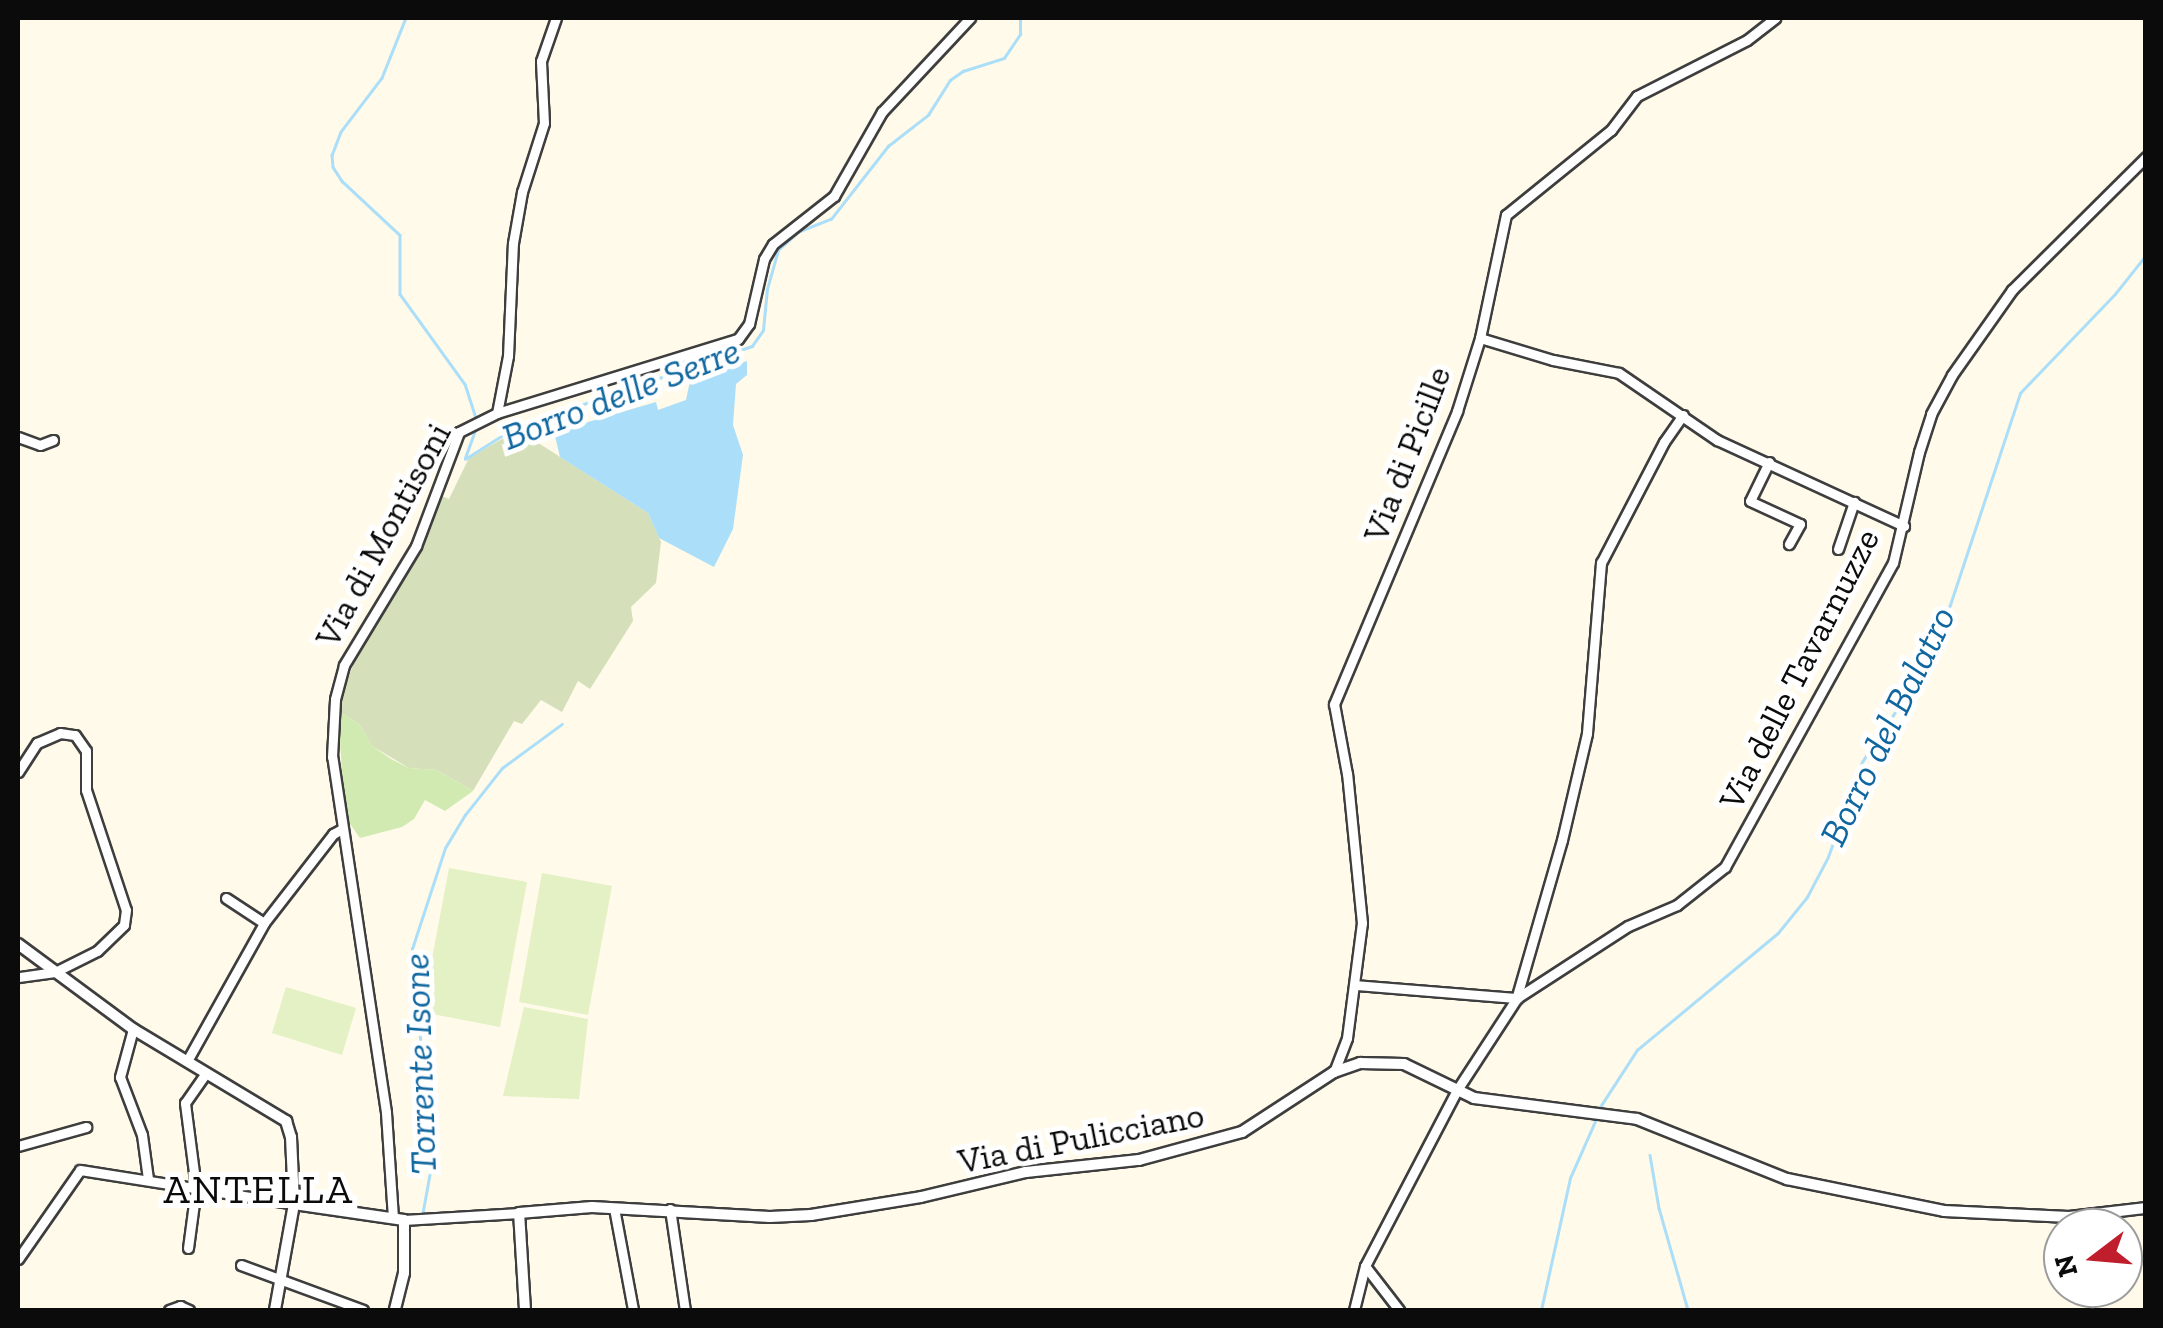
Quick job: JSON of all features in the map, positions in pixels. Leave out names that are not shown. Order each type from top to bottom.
[{"type":"street","name":"Via di Montisoni","points":[[399,1219],[342,830],[332,730],[344,665],[416,546],[459,432],[498,413],[508,356],[513,243],[522,192],[544,123],[540,61],[556,18]]},
{"type":"street","points":[[498,413],[738,339],[748,324],[764,258],[773,244],[834,196],[882,112],[970,18]]},
{"type":"street","name":"Via di Picille","points":[[1334,1072],[1347,1038],[1355,985],[1361,886],[1334,704],[1344,672],[1428,483],[1480,338],[1502,225],[1511,210],[1611,130],[1637,96],[1746,40],[1775,18]]},
{"type":"street","name":"Via delle Tavarnuzze","points":[[1354,1310],[1365,1266],[1457,1090],[1517,998],[1628,926],[1677,905],[1726,867],[1893,563],[1931,414],[1965,352],[2012,290],[2146,157]]},
{"type":"street","points":[[1480,338],[1553,360],[1619,373],[1717,440],[1904,526]]},
{"type":"street","points":[[1355,985],[1517,998],[1562,840],[1587,733],[1601,563],[1664,442],[1683,415]]},
{"type":"street","points":[[18,437],[40,445],[53,440]]},
{"type":"street","points":[[1769,462],[1750,501],[1800,524],[1789,544]]},
{"type":"street","points":[[1838,549],[1854,502]]},
{"type":"street","points":[[18,772],[37,744],[47,737],[75,735],[86,751],[86,790],[126,910],[124,924],[114,938],[55,972],[18,978]]},
{"type":"street","points":[[187,1061],[264,924],[333,834],[342,830]]},
{"type":"street","points":[[226,898],[264,924]]},
{"type":"street","points":[[18,944],[134,1030],[286,1121],[291,1137],[294,1204],[275,1310]]},
{"type":"street","points":[[134,1030],[120,1077],[142,1136],[148,1179]]},
{"type":"street","name":"Via di Picille","points":[[1347,1038],[1354,1064]]},
{"type":"street","name":"Via di Pulicciano","points":[[399,1219],[614,1208],[770,1217],[811,1215],[932,1195],[1026,1172],[1161,1156],[1242,1132],[1334,1072],[1354,1064],[1398,1063],[1474,1098],[1638,1119],[1787,1179],[1944,1212],[2069,1218],[2146,1208]]},
{"type":"street","points":[[188,1248],[196,1188],[185,1103],[206,1073]]},
{"type":"street","points":[[18,1146],[86,1127]]},
{"type":"street","points":[[19,1253],[80,1170],[148,1179],[399,1219],[404,1274],[395,1310]]},
{"type":"street","points":[[614,1208],[633,1310]]},
{"type":"street","points":[[670,1209],[686,1306]]},
{"type":"street","points":[[519,1213],[526,1310]]},
{"type":"street","points":[[240,1265],[281,1284],[363,1310]]},
{"type":"street","points":[[1365,1266],[1398,1310]]},
{"type":"street","points":[[169,1310],[180,1306],[189,1310]]},
{"type":"green space","points":[[518,430],[648,513],[661,542],[656,583],[631,607],[633,621],[590,689],[578,681],[562,712],[541,700],[522,724],[514,721],[473,791],[437,770],[409,768],[372,746],[359,724],[338,711],[339,701],[368,628],[413,562],[439,495],[449,499],[469,458]]},
{"type":"green space","points":[[338,711],[359,724],[372,746],[391,759],[409,768],[437,770],[473,791],[445,811],[425,800],[414,819],[402,827],[360,838],[345,817]]},
{"type":"green space","points":[[449,868],[527,882],[500,1027],[422,1012]]},
{"type":"green space","points":[[542,873],[612,886],[588,1015],[519,1002]]},
{"type":"green space","points":[[286,987],[356,1008],[342,1055],[272,1033]]},
{"type":"green space","points":[[524,1007],[588,1019],[579,1099],[503,1096]]},
{"type":"water","points":[[747,361],[747,375],[736,384],[733,425],[743,455],[733,529],[714,567],[659,538],[648,513],[560,457],[554,432],[656,402],[658,410],[686,400],[690,381]]},
{"type":"waterway","points":[[406,18],[382,78],[341,132],[332,155],[333,167],[342,181],[400,235],[400,294],[465,384],[477,420]]},
{"type":"waterway","name":"Borro delle Serre","points":[[465,459],[514,428],[752,346],[763,330],[767,289],[778,250],[798,232],[831,219],[888,146],[928,115],[950,80],[963,71],[1004,58],[1020,34],[1020,18]]},
{"type":"waterway","name":"Borro del Balatro","points":[[1600,1107],[1637,1050],[1778,933],[1807,897],[1828,857],[1862,762],[1917,679],[1950,605],[2020,393],[2115,294],[2146,255]]},
{"type":"waterway","points":[[465,458],[476,428]]},
{"type":"waterway","name":"Torrente Isone","points":[[422,1216],[430,1172],[429,1137],[412,949],[445,848],[465,815],[502,768],[562,724]]},
{"type":"waterway","name":"Borro del Balatro","points":[[1541,1310],[1570,1178],[1596,1119]]},
{"type":"waterway","points":[[1650,1155],[1659,1208],[1688,1310]]},
{"type":"district","name":"ANTELLA","points":[[259,1189]]}]
